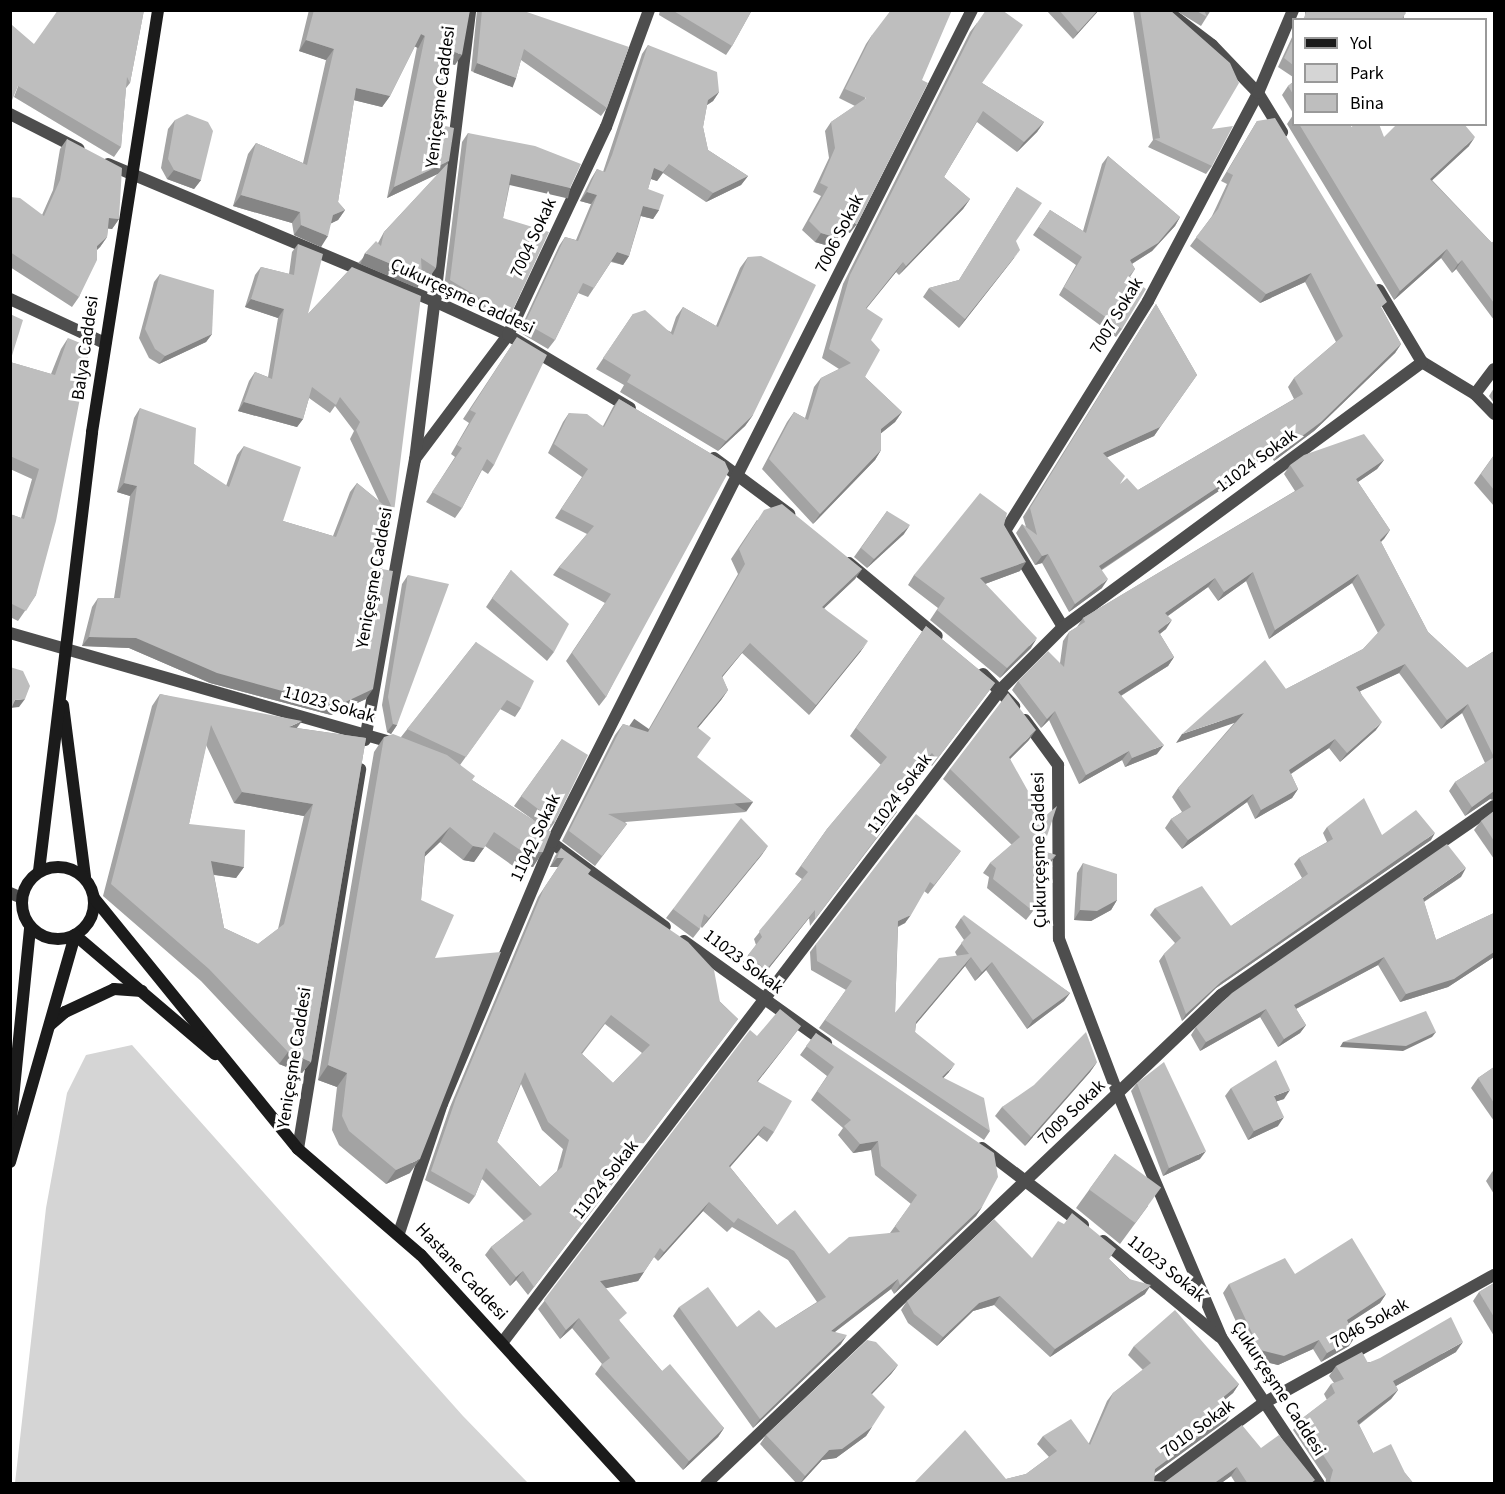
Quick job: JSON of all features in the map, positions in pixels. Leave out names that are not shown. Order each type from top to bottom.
[{"type":"main road","name":"Balya Caddesi","points":[[10,1129],[30,928],[16,895],[39,871],[105,343],[158,10]]},
{"type":"main road","name":"Balya Caddesi","points":[[60,692],[85,877],[94,898]]},
{"type":"main road","points":[[39,871],[63,868],[85,877]]},
{"type":"main road","points":[[10,1162],[75,936],[91,920],[94,898]]},
{"type":"main road","name":"Hastane Caddesi","points":[[94,898],[258,1095],[298,1149],[399,1233],[630,1484]]},
{"type":"main road","points":[[30,928],[51,939],[75,936]]},
{"type":"main road","name":"Hastane Caddesi","points":[[75,936],[142,990],[258,1095]]},
{"type":"main road","points":[[49,1026],[65,1012],[114,989],[142,990]]},
{"type":"street","name":"Yeniçeşme Caddesi","points":[[298,1149],[366,733],[415,460],[432,300],[470,10]]},
{"type":"street","name":"7004 Sokak","points":[[415,460],[508,336],[606,127],[648,10]]},
{"type":"street","name":"7006 Sokak","points":[[740,473],[972,10]]},
{"type":"street","points":[[1166,10],[1212,45],[1258,93],[1288,142]]},
{"type":"street","name":"7007 Sokak","points":[[1063,627],[1005,531],[1148,301],[1258,93],[1293,10]]},
{"type":"street","name":"Çukurçeşme Caddesi","points":[[10,114],[130,175],[432,300],[508,336],[639,413]]},
{"type":"street","points":[[1373,282],[1422,362],[1475,394],[1494,414]]},
{"type":"street","points":[[10,299],[105,343]]},
{"type":"street","name":"11024 Sokak","points":[[502,1343],[767,1003],[1001,689],[1063,627],[1422,362]]},
{"type":"street","points":[[1475,394],[1494,369]]},
{"type":"street","points":[[699,449],[740,473],[803,525]]},
{"type":"street","name":"11042 Sokak","points":[[399,1233],[442,1104],[552,842],[740,473]]},
{"type":"street","points":[[839,555],[947,644]]},
{"type":"street","name":"11023 Sokak","points":[[10,633],[67,653],[366,733],[409,749]]},
{"type":"street","name":"Çukurçeşme Caddesi","points":[[974,666],[1001,689],[1058,765],[1059,939],[1118,1094],[1221,1337],[1262,1404],[1319,1484]]},
{"type":"street","name":"7009 Sokak","points":[[706,1484],[1221,995],[1494,806]]},
{"type":"street","name":"11023 Sokak","points":[[524,822],[767,1003],[835,1049]]},
{"type":"street","name":"11023 Sokak","points":[[970,1140],[1028,1180],[1221,1337]]},
{"type":"street","name":"7046 Sokak","points":[[1262,1404],[1494,1275]]},
{"type":"street","name":"7010 Sokak","points":[[1154,1484],[1262,1404]]},
{"type":"green space","points":[[132,1045],[463,1416],[528,1483],[15,1483],[46,1208],[67,1093],[86,1055]]},
{"type":"building","points":[[58,10],[144,10],[130,83],[127,77],[121,147],[18,86],[10,105],[10,25],[34,44]]},
{"type":"building","points":[[314,10],[470,10],[462,55],[450,50],[441,125],[454,128],[449,161],[394,187],[425,36],[421,34],[390,96],[356,88],[338,202],[345,210],[333,215],[328,236],[301,225],[300,212],[241,195],[256,143],[307,165],[334,49],[306,40]]},
{"type":"building","points":[[482,10],[521,10],[629,47],[607,108],[524,49],[516,78],[477,63]]},
{"type":"building","points":[[672,10],[752,10],[732,46]]},
{"type":"building","points":[[891,10],[952,10],[922,80],[928,83],[857,224],[847,220],[838,238],[821,233],[809,221],[828,187],[820,183],[835,148],[831,122],[866,98],[845,89],[872,35]]},
{"type":"building","points":[[986,10],[1002,10],[1023,25],[982,83],[1044,122],[1024,142],[983,111],[944,177],[970,199],[906,266],[903,262],[866,308],[883,319],[871,340],[880,350],[865,377],[902,412],[881,429],[881,450],[820,514],[769,459],[794,412],[808,420],[821,378],[851,363],[829,349],[850,275],[977,23]]},
{"type":"building","points":[[1059,10],[1098,10],[1078,32]]},
{"type":"building","points":[[1140,10],[1170,10],[1230,63],[1239,83],[1212,129],[1233,126],[1212,166],[1154,139],[1160,138]]},
{"type":"building","points":[[1195,10],[1204,10],[1207,17]]},
{"type":"building","points":[[1307,10],[1404,10],[1406,13],[1402,18],[1304,18]]},
{"type":"building","points":[[1292,41],[1292,64],[1284,58]]},
{"type":"building","points":[[648,45],[717,72],[719,92],[708,100],[703,127],[708,150],[748,176],[713,193],[669,164],[663,172],[654,168],[648,189],[664,195],[659,210],[643,206],[629,256],[617,252],[594,288],[583,283],[555,340],[525,323],[565,237],[578,241],[597,195],[587,192],[597,169],[605,172]]},
{"type":"building","points":[[187,114],[208,122],[213,131],[201,180],[174,170],[168,159],[175,120]]},
{"type":"building","points":[[1275,118],[1387,302],[1381,307],[1401,344],[1321,422],[1281,452],[1278,447],[1099,566],[1108,579],[1075,604],[1048,554],[1042,556],[1022,524],[1037,535],[1030,508],[1156,304],[1197,375],[1160,427],[1103,453],[1125,476],[1120,484],[1127,478],[1138,490],[1303,394],[1294,378],[1343,336],[1311,273],[1266,294],[1196,237],[1218,209],[1233,175],[1227,172],[1257,121]]},
{"type":"building","points":[[1300,126],[1380,126],[1384,137],[1395,126],[1466,126],[1475,137],[1430,179],[1492,243],[1494,240],[1494,303],[1462,260],[1458,264],[1447,249],[1400,291]]},
{"type":"building","points":[[468,133],[535,146],[581,164],[570,188],[511,174],[503,218],[549,232],[510,316],[450,280]]},
{"type":"building","points":[[67,139],[122,168],[119,219],[109,218],[107,237],[97,246],[97,260],[79,297],[10,252],[10,197],[20,198],[44,216],[60,180]]},
{"type":"building","points":[[1108,156],[1180,217],[1158,243],[1130,260],[1135,269],[1129,276],[1146,289],[1122,329],[1064,287],[1082,257],[1039,227],[1050,210],[1086,233]]},
{"type":"building","points":[[448,163],[436,268],[421,258],[422,277],[365,253],[376,241],[381,246],[384,232]]},
{"type":"building","points":[[1017,187],[1042,203],[1016,241],[1020,250],[965,319],[929,288],[959,280]]},
{"type":"building","points":[[298,244],[323,254],[308,314],[352,267],[421,296],[394,512],[356,430],[360,422],[340,397],[336,405],[312,387],[303,419],[244,402],[255,372],[272,379],[284,309],[251,299],[261,267],[294,275]]},
{"type":"building","points":[[761,256],[816,285],[753,415],[726,441],[627,382],[631,375],[603,358],[633,314],[645,310],[673,335],[683,307],[718,327],[748,257]]},
{"type":"building","points":[[160,274],[214,290],[212,334],[165,356],[155,349],[145,329]]},
{"type":"building","points":[[10,314],[23,320],[10,362]]},
{"type":"building","points":[[517,337],[547,355],[494,465],[487,459],[462,508],[432,492],[462,448],[457,445],[476,413],[470,410]]},
{"type":"building","points":[[68,338],[90,347],[56,521],[36,595],[26,611],[10,603],[10,514],[24,519],[39,469],[10,456],[10,362],[55,375]]},
{"type":"building","points":[[619,399],[725,462],[729,471],[606,697],[572,653],[611,594],[559,567],[594,526],[561,509],[588,469],[554,444],[569,413],[587,414],[604,427]]},
{"type":"building","points":[[140,408],[196,428],[194,464],[229,487],[244,446],[301,467],[283,521],[336,537],[357,483],[391,511],[382,569],[393,571],[373,689],[337,706],[217,673],[136,638],[89,637],[98,598],[120,598],[137,486],[124,483]]},
{"type":"building","points":[[1364,434],[1384,460],[1356,479],[1390,530],[1380,540],[1428,632],[1467,668],[1494,651],[1494,757],[1468,704],[1447,720],[1405,664],[1356,687],[1382,722],[1347,753],[1335,739],[1289,770],[1298,789],[1261,810],[1253,794],[1188,840],[1171,819],[1191,807],[1178,788],[1244,713],[1182,734],[1265,660],[1286,689],[1363,649],[1385,625],[1358,574],[1275,630],[1253,572],[1224,592],[1215,578],[1165,613],[1172,620],[1158,631],[1174,657],[1118,692],[1164,745],[1132,758],[1129,751],[1086,775],[1055,711],[1047,719],[1018,681],[1048,651],[1064,667],[1069,632],[1085,622],[1083,618],[1304,486],[1290,465],[1304,455]]},
{"type":"building","points":[[1494,455],[1494,490],[1481,474]]},
{"type":"building","points":[[980,493],[1007,513],[1004,525],[1026,562],[980,578],[1037,638],[1007,668],[937,610],[945,598],[914,575]]},
{"type":"building","points":[[782,504],[862,569],[822,607],[868,641],[816,705],[750,643],[722,676],[728,690],[697,727],[711,738],[697,757],[753,802],[608,814],[627,824],[602,856],[569,831],[623,724],[648,732],[745,564],[739,549],[764,510]]},
{"type":"building","points":[[887,511],[910,525],[874,559],[861,548]]},
{"type":"building","points":[[511,570],[569,624],[554,652],[492,598]]},
{"type":"building","points":[[408,575],[449,584],[397,725],[393,724],[388,697]]},
{"type":"building","points":[[926,626],[995,683],[937,759],[932,753],[894,797],[902,804],[815,919],[815,910],[766,970],[748,955],[762,937],[759,931],[808,872],[801,866],[827,829],[887,757],[856,728]]},
{"type":"building","points":[[476,642],[534,681],[521,708],[507,700],[466,757],[407,729]]},
{"type":"building","points":[[10,667],[23,671],[30,686],[25,699],[15,700],[10,712]]},
{"type":"building","points":[[1008,693],[1036,730],[1009,757],[1043,818],[1057,806],[1042,851],[1056,855],[1037,873],[1033,911],[993,879],[996,868],[990,863],[1020,837],[950,769]]},
{"type":"building","points":[[160,694],[302,721],[289,727],[366,738],[311,1062],[288,1052],[209,969],[111,884]],"holes":[[[211,725],[242,792],[313,804],[284,924],[258,944],[224,928],[211,861],[244,867],[245,830],[189,824]]]},
{"type":"building","points":[[393,734],[447,755],[475,776],[472,780],[551,832],[543,852],[523,852],[494,832],[484,848],[473,846],[450,827],[425,852],[421,900],[454,915],[435,958],[501,952],[420,1159],[396,1170],[349,1131],[342,1116],[347,1073],[328,1065],[384,737]]},
{"type":"building","points":[[562,739],[588,755],[555,822],[521,796]]},
{"type":"building","points":[[1494,757],[1494,791],[1472,807],[1455,782]]},
{"type":"building","points":[[1364,798],[1382,835],[1416,810],[1435,833],[1221,982],[1186,1014],[1164,954],[1181,938],[1155,908],[1202,886],[1231,926],[1308,874],[1299,858],[1333,839],[1327,827]]},
{"type":"building","points":[[1494,811],[1494,841],[1481,821]]},
{"type":"building","points":[[916,814],[961,851],[934,885],[930,882],[911,915],[898,921],[895,1013],[939,958],[969,954],[961,943],[971,933],[961,918],[964,915],[1070,993],[1033,1020],[992,962],[982,972],[971,957],[916,1022],[915,1032],[955,1064],[942,1077],[984,1098],[990,1131],[825,1020],[852,981],[817,961],[816,944]]},
{"type":"building","points":[[741,818],[768,846],[709,918],[704,914],[700,929],[673,909]]},
{"type":"building","points":[[1447,844],[1466,868],[1423,898],[1436,940],[1494,913],[1494,952],[1454,979],[1406,994],[1384,957],[1294,1005],[1306,1025],[1284,1039],[1266,1009],[1206,1042],[1196,1027],[1232,993]]},
{"type":"building","points":[[561,848],[591,870],[588,874],[688,942],[714,970],[720,1002],[738,1019],[534,1287],[523,1271],[516,1277],[491,1247],[532,1214],[486,1168],[475,1196],[431,1171],[456,1098],[544,888],[564,858],[557,858]],"holes":[[[611,1015],[650,1045],[613,1083],[581,1053]],[[525,1072],[548,1122],[569,1140],[562,1167],[540,1187],[497,1142]]]},
{"type":"building","points":[[1083,863],[1117,874],[1117,900],[1097,911],[1080,910]]},
{"type":"building","points":[[780,1009],[801,1026],[757,1081],[792,1101],[774,1132],[764,1126],[729,1166],[777,1225],[795,1210],[829,1254],[849,1237],[900,1232],[895,1226],[917,1195],[881,1166],[878,1141],[860,1144],[844,1126],[851,1120],[817,1091],[834,1067],[806,1046],[816,1033],[994,1153],[998,1177],[982,1207],[900,1285],[898,1279],[831,1331],[847,1335],[760,1419],[679,1307],[708,1287],[737,1327],[759,1310],[776,1328],[826,1297],[794,1251],[738,1218],[734,1223],[709,1202],[664,1252],[660,1248],[644,1272],[600,1281],[627,1313],[619,1320],[662,1371],[670,1364],[724,1428],[689,1461],[601,1365],[610,1358],[579,1318],[566,1330],[544,1300],[750,1030],[757,1036]]},
{"type":"building","points":[[1426,1011],[1436,1032],[1406,1046],[1343,1042]]},
{"type":"building","points":[[1086,1032],[1097,1062],[1031,1137],[1002,1107],[1034,1085]]},
{"type":"building","points":[[1276,1060],[1290,1090],[1274,1096],[1284,1117],[1254,1131],[1231,1088]]},
{"type":"building","points":[[1164,1062],[1206,1151],[1169,1168],[1137,1083]]},
{"type":"building","points":[[1494,1067],[1494,1103],[1478,1078]]},
{"type":"building","points":[[1115,1154],[1161,1188],[1135,1223],[1089,1190]]},
{"type":"building","points":[[1072,1213],[1116,1249],[1109,1259],[1129,1279],[1151,1285],[1055,1349],[1000,1296],[979,1303],[943,1337],[914,1314],[907,1301],[994,1219],[1032,1258],[1058,1221],[1064,1224]]},
{"type":"building","points":[[1352,1238],[1386,1294],[1347,1320],[1355,1337],[1327,1353],[1319,1340],[1284,1356],[1260,1350],[1229,1284],[1285,1258],[1295,1274]]},
{"type":"building","points":[[1494,1283],[1494,1317],[1479,1292]]},
{"type":"building","points":[[1175,1310],[1239,1384],[1221,1399],[1232,1412],[1155,1469],[1154,1481],[1165,1482],[1242,1425],[1261,1448],[1279,1435],[1315,1480],[1310,1484],[1248,1484],[1237,1467],[1213,1484],[913,1484],[965,1430],[1006,1479],[1026,1474],[1057,1451],[1043,1436],[1071,1419],[1090,1445],[1113,1393],[1151,1363],[1134,1346]]},
{"type":"building","points":[[1451,1317],[1463,1342],[1393,1381],[1398,1390],[1357,1421],[1373,1453],[1391,1444],[1405,1473],[1414,1484],[1332,1484],[1330,1481],[1333,1470],[1300,1420],[1335,1393],[1331,1384],[1344,1379],[1336,1366],[1362,1352],[1368,1363],[1380,1358]]},
{"type":"building","points":[[867,1340],[876,1342],[898,1365],[871,1393],[885,1407],[872,1427],[842,1449],[829,1450],[805,1476],[766,1435]]}]
